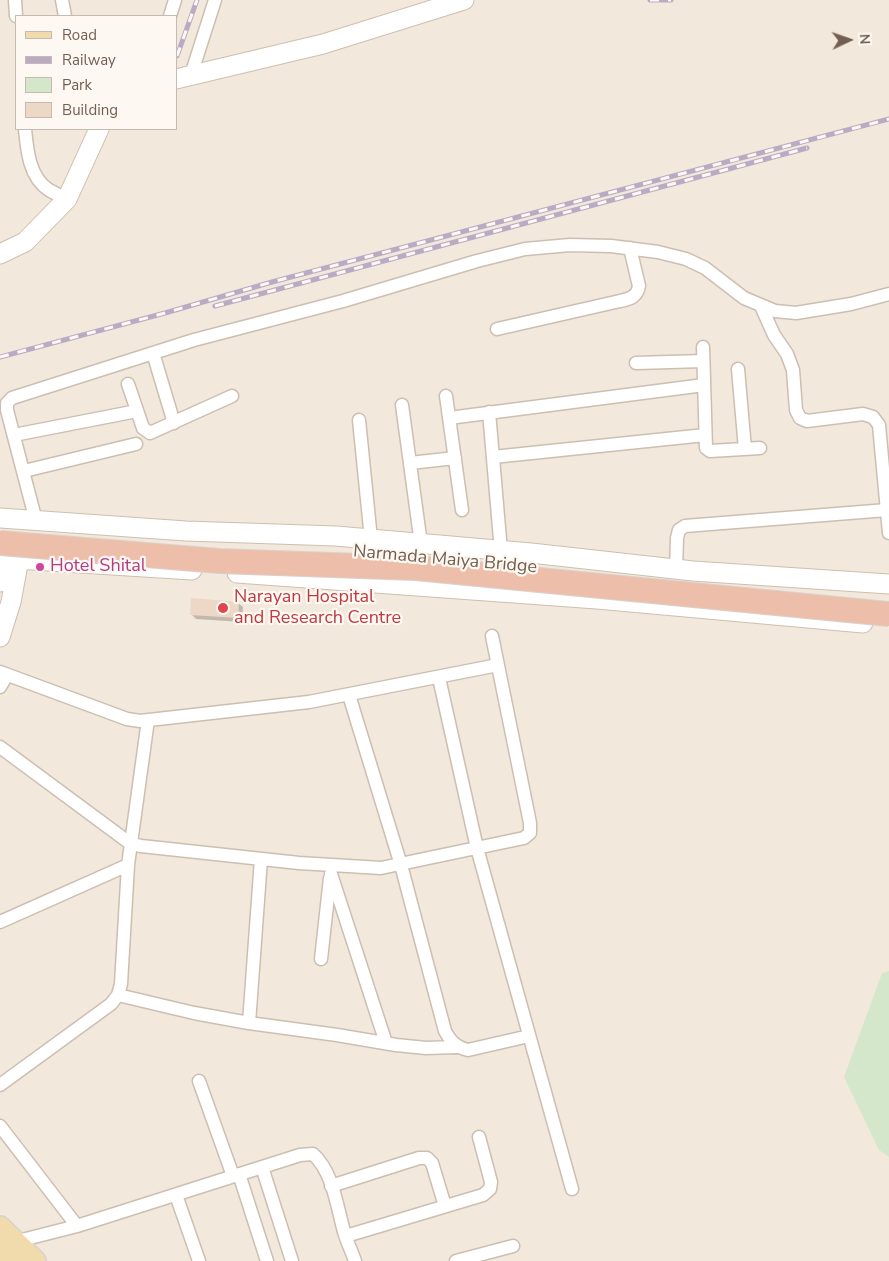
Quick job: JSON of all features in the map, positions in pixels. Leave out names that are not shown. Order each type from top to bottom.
[{"type":"highway","name":"Narmada Maiya Bridge","points":[[15,522],[126,542],[440,556],[753,591],[889,601]]},
{"type":"highway","points":[[5,555],[416,568],[889,614]]},
{"type":"main road","points":[[6,1245],[35,1261]]},
{"type":"street","points":[[15,0],[16,15]]},
{"type":"street","points":[[62,0],[65,15]]},
{"type":"street","points":[[170,15],[175,0]]},
{"type":"street","points":[[184,77],[215,0]]},
{"type":"street","points":[[184,77],[324,44],[464,0]]},
{"type":"street","points":[[25,130],[28,152],[34,173],[47,189],[67,199]]},
{"type":"street","points":[[0,254],[25,242],[67,199],[92,134]]},
{"type":"street","points":[[0,582],[5,555],[15,522],[24,472],[7,406],[12,398],[194,340],[344,301],[477,260],[525,249],[570,245],[611,246],[658,252],[686,259],[721,279],[744,298],[775,312],[796,313],[851,304],[889,294]]},
{"type":"street","points":[[497,329],[635,296],[639,286],[630,248]]},
{"type":"street","points":[[761,306],[774,336],[787,354],[793,370],[796,410],[800,418],[807,422],[863,414],[873,417],[879,426],[889,533]]},
{"type":"street","points":[[703,347],[706,448],[710,452],[760,448]]},
{"type":"street","points":[[152,353],[174,423]]},
{"type":"street","points":[[636,363],[703,361]]},
{"type":"street","points":[[738,368],[745,449]]},
{"type":"street","points":[[128,384],[143,428],[150,433],[232,396]]},
{"type":"street","points":[[449,418],[704,385]]},
{"type":"street","points":[[446,396],[462,510]]},
{"type":"street","points":[[402,405],[421,544]]},
{"type":"street","points":[[14,435],[137,411]]},
{"type":"street","points":[[489,412],[501,551]]},
{"type":"street","points":[[359,420],[371,539]]},
{"type":"street","points":[[493,457],[706,434]]},
{"type":"street","points":[[24,472],[136,444]]},
{"type":"street","points":[[410,462],[455,458]]},
{"type":"street","points":[[676,570],[677,538],[679,530],[685,526],[887,510]]},
{"type":"street","points":[[15,522],[186,531],[336,536],[676,570],[889,584]]},
{"type":"street","points":[[5,555],[558,596],[889,625]]},
{"type":"street","points":[[0,637],[11,602],[5,555]]},
{"type":"street","points":[[0,747],[131,844],[331,869],[381,868],[401,865],[524,838],[530,833],[530,823],[492,636]]},
{"type":"street","points":[[0,687],[4,673],[127,718],[148,720],[309,702],[498,665]]},
{"type":"street","points":[[439,678],[477,848],[572,1189]]},
{"type":"street","points":[[349,695],[401,865],[445,1031],[451,1042],[458,1047]]},
{"type":"street","points":[[0,1085],[110,1004],[118,995],[121,984],[128,865],[148,720]]},
{"type":"street","points":[[249,1023],[261,859]]},
{"type":"street","points":[[0,922],[128,865]]},
{"type":"street","points":[[321,959],[331,869]]},
{"type":"street","points":[[331,869],[386,1043]]},
{"type":"street","points":[[118,995],[194,1013],[249,1023],[426,1048],[458,1047],[468,1050],[529,1036]]},
{"type":"street","points":[[199,1081],[267,1261]]},
{"type":"street","points":[[0,1126],[77,1226]]},
{"type":"street","points":[[346,1236],[483,1195],[490,1189],[491,1182],[479,1137]]},
{"type":"street","points":[[6,1245],[77,1226],[300,1155],[313,1154],[320,1161],[331,1186],[355,1261]]},
{"type":"street","points":[[331,1186],[418,1158],[427,1158],[432,1163],[444,1206]]},
{"type":"street","points":[[262,1167],[292,1261]]},
{"type":"street","points":[[176,1195],[199,1261]]},
{"type":"street","points":[[456,1261],[513,1246]]},
{"type":"shaded area","points":[[0,0],[889,0],[889,1261],[0,1261]]},
{"type":"green space","points":[[889,971],[889,1157],[879,1150],[844,1077],[882,973]]},
{"type":"building","points":[[191,598],[239,602],[238,618],[190,615]]},
{"type":"railway","points":[[178,53],[197,0]]},
{"type":"railway","points":[[650,0],[671,0]]},
{"type":"railway","points":[[0,357],[272,282],[889,119]]},
{"type":"railway","points":[[215,306],[807,148]]},
{"type":"place","name":"Hotel Shital","points":[[40,567]]},
{"type":"place","name":"Narayan Hospital and Research Centre","points":[[223,608]]}]
